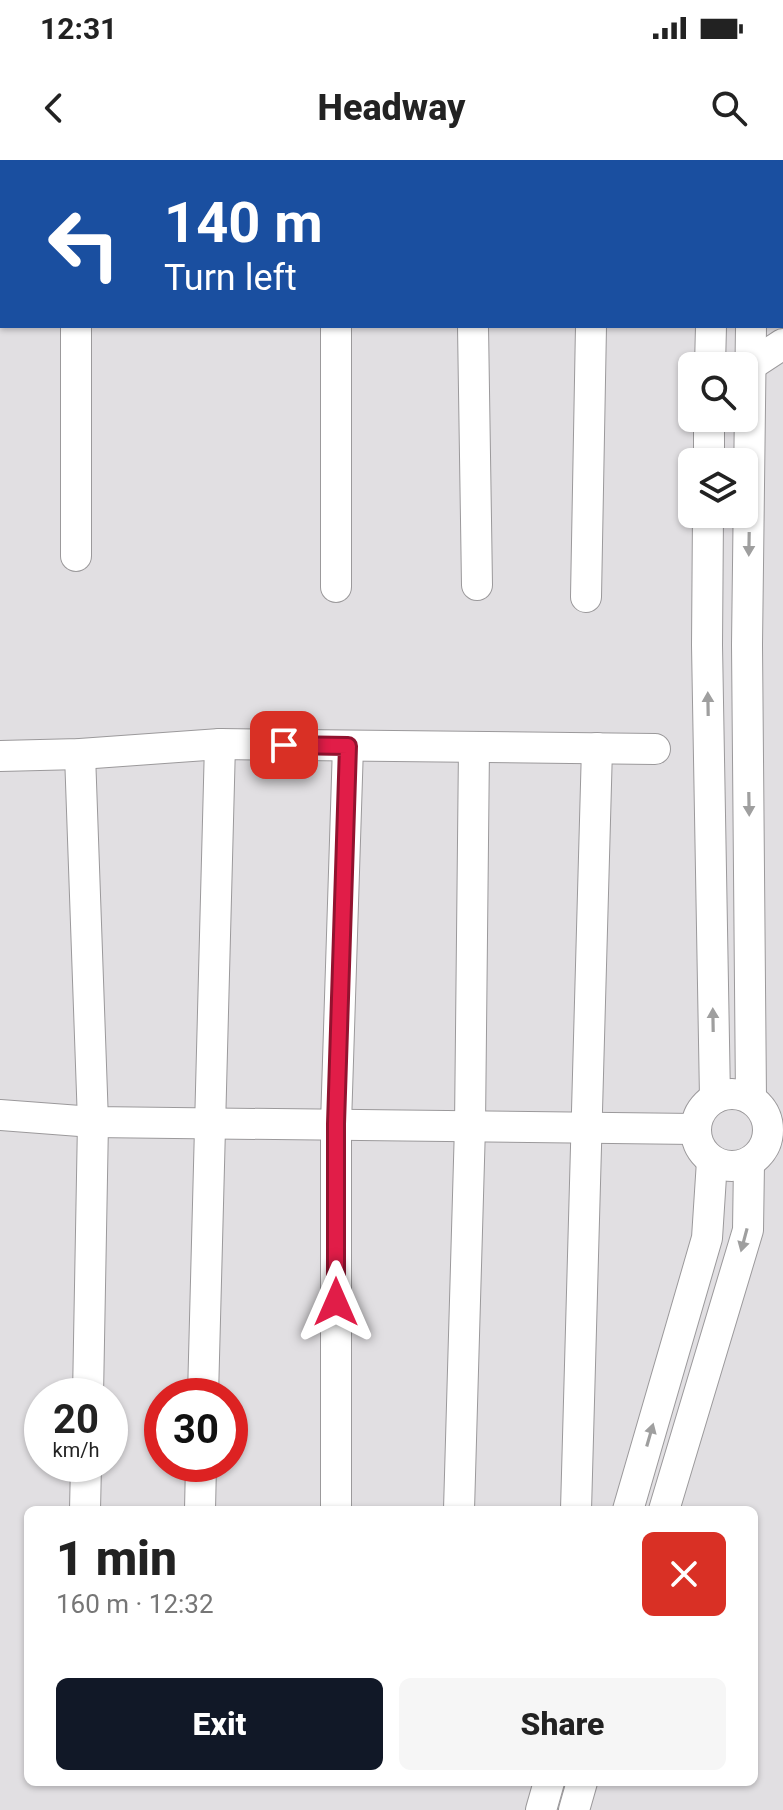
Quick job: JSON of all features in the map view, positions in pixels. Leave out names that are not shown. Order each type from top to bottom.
[{"type":"street","points":[[76,328],[76,556]]},
{"type":"street","points":[[336,328],[336,587]]},
{"type":"street","points":[[473,328],[477,585]]},
{"type":"street","points":[[586,597],[591,328]]},
{"type":"street","points":[[710,352],[711,328]]},
{"type":"street","points":[[751,328],[751,352]]},
{"type":"street","points":[[758,360],[783,344]]},
{"type":"street","points":[[750,432],[747,645],[751,1099]]},
{"type":"street","points":[[708,528],[715,1098]]},
{"type":"street","points":[[203,1378],[220,744]]},
{"type":"street","points":[[0,756],[220,744],[655,749]]},
{"type":"street","points":[[336,1506],[336,1124],[348,746]]},
{"type":"street","points":[[459,1506],[470,1126],[474,747]]},
{"type":"street","points":[[576,1506],[597,748]]},
{"type":"street","points":[[80,754],[93,1122],[88,1378]]},
{"type":"street","points":[[727,1094],[751,1099],[776,1132],[749,1163],[737,1167],[724,1166],[712,1161],[697,1142],[695,1129],[704,1106],[715,1098],[727,1094]]},
{"type":"street","points":[[0,1115],[93,1122],[695,1129]]},
{"type":"street","points":[[629,1506],[707,1238],[712,1161]]},
{"type":"street","points":[[665,1506],[748,1230],[749,1163]]},
{"type":"street","points":[[85,1506],[86,1482]]},
{"type":"street","points":[[200,1506],[201,1482]]},
{"type":"street","points":[[541,1810],[548,1786]]},
{"type":"street","points":[[574,1810],[581,1786]]},
{"type":"route","points":[[284,745],[348,746],[336,1124],[336,1302]]}]
